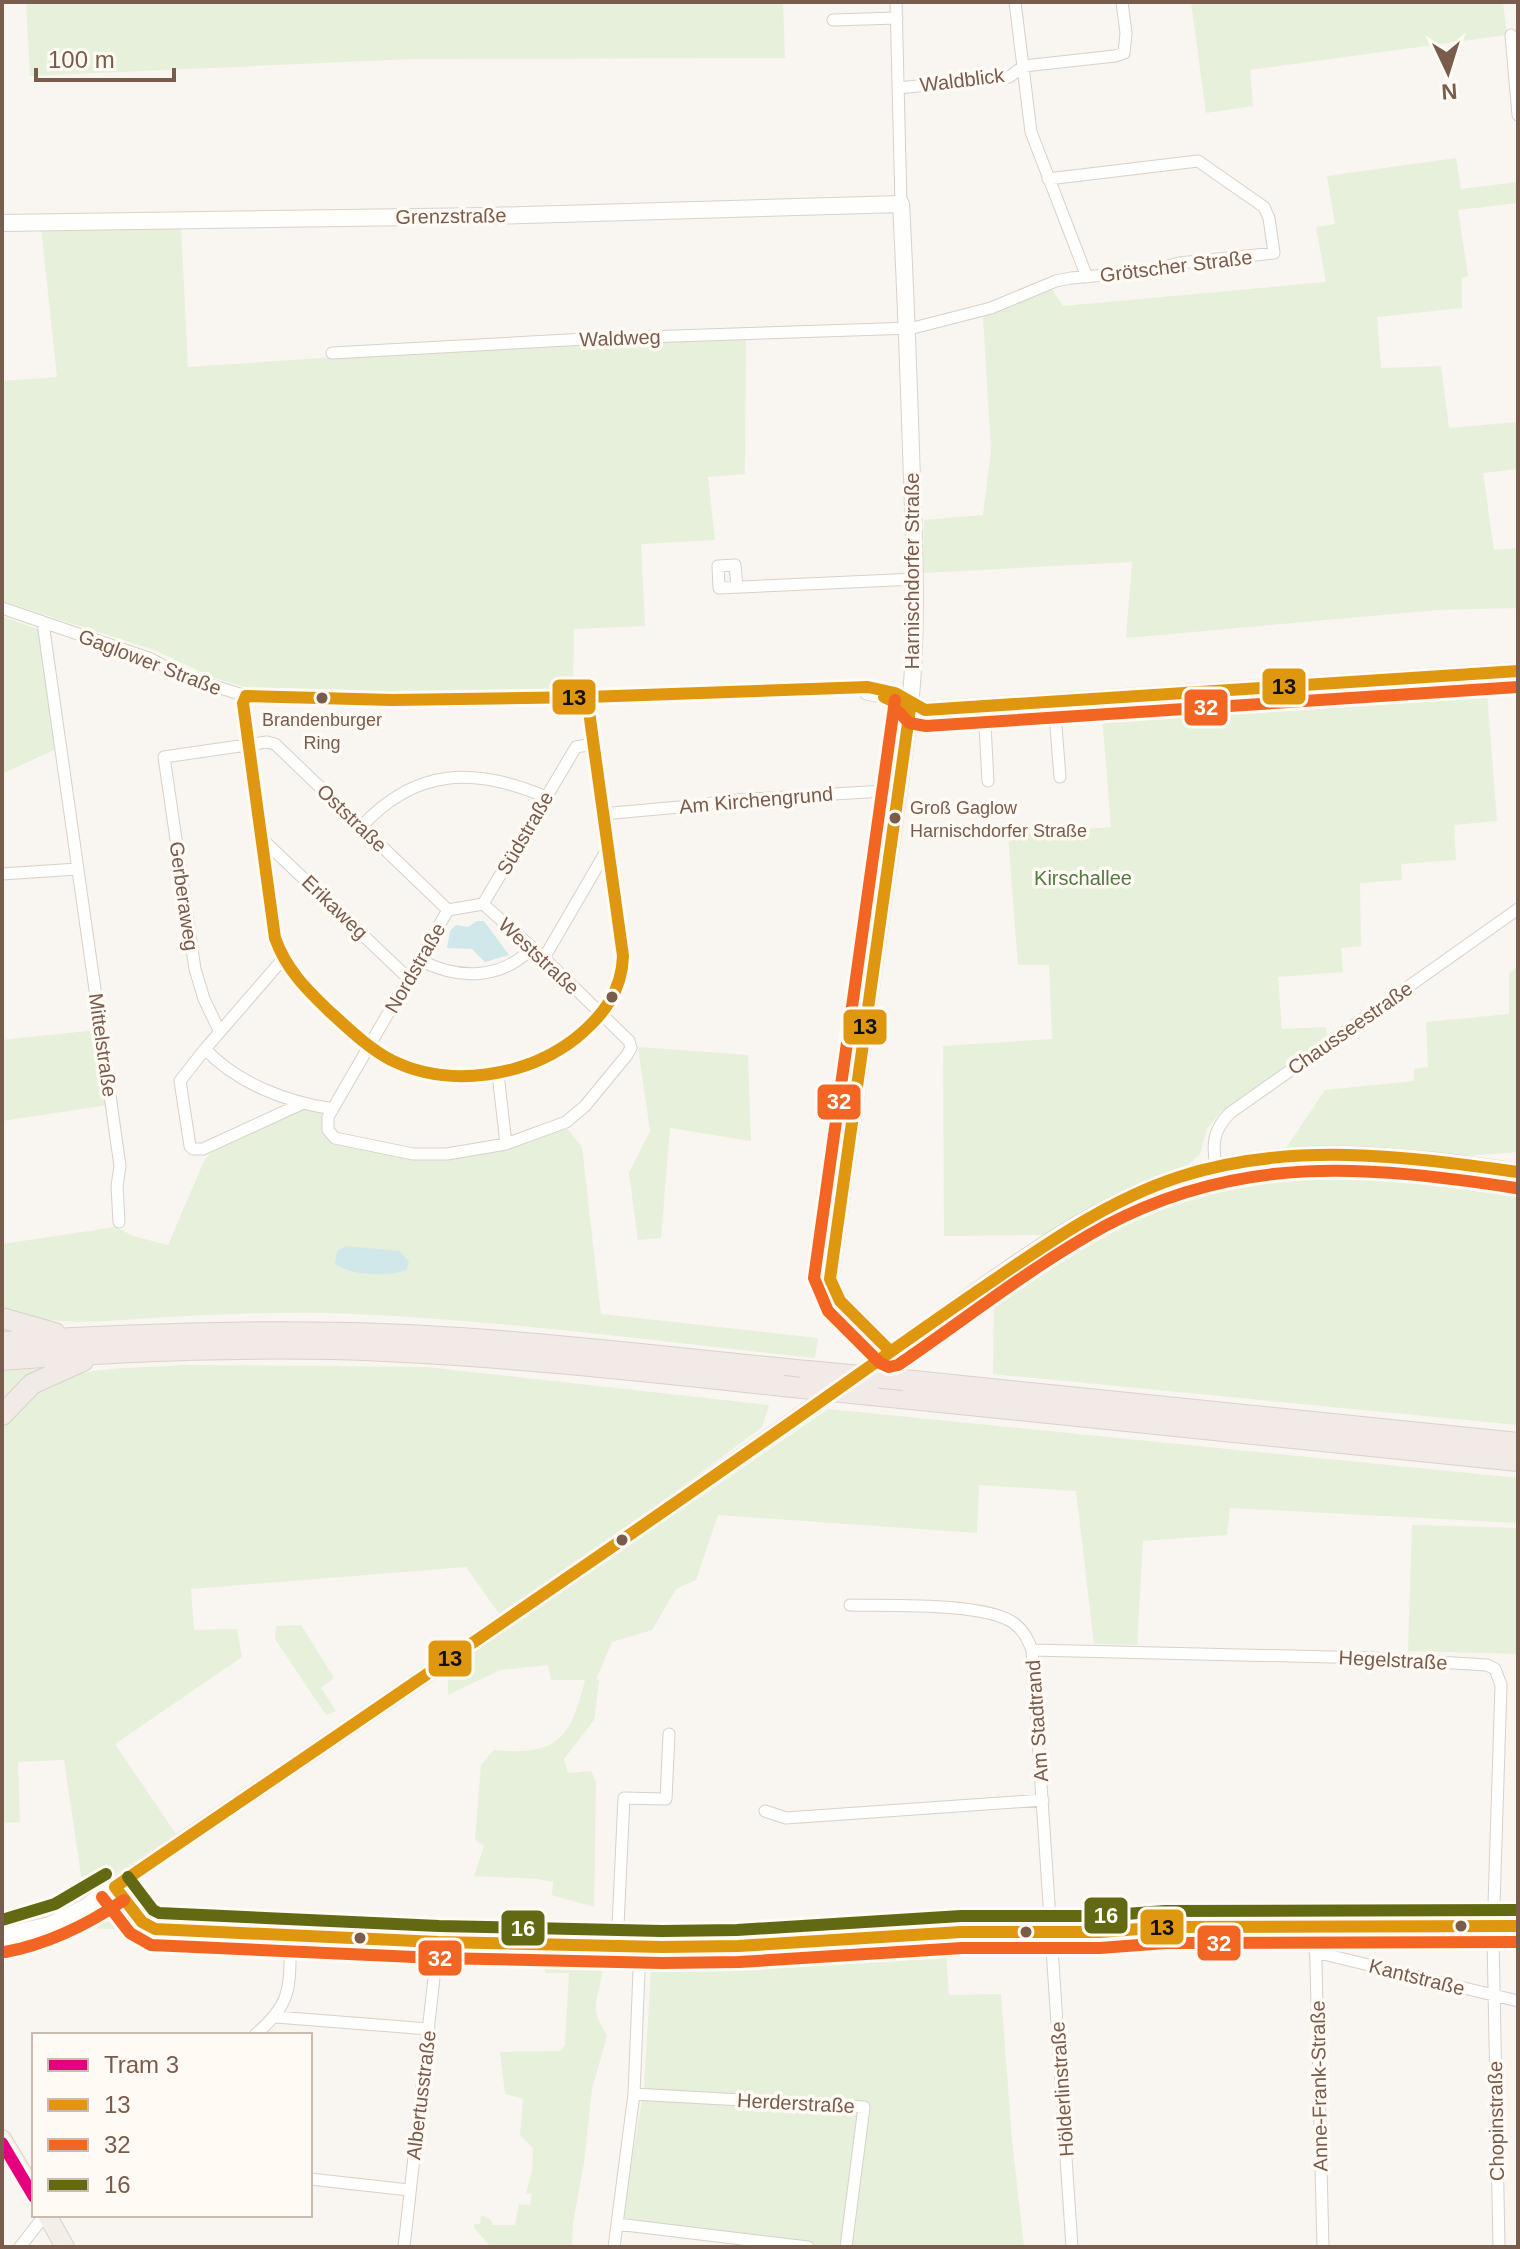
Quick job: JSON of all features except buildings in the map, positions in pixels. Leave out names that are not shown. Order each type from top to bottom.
[{"type":"highway","points":[[2,1318],[74,1338]]},
{"type":"highway","points":[[2,1342],[251,1331],[487,1340],[1518,1443]]},
{"type":"highway","points":[[2,1360],[260,1348],[383,1351],[635,1370],[1518,1461]]},
{"type":"highway","points":[[2,1415],[32,1384],[104,1354]]},
{"type":"main road","points":[[2,2139],[32,2189]]},
{"type":"main road","points":[[50,2217],[65,2247]]},
{"type":"street","name":"Harnischdorfer Straße","points":[[890,1351],[840,1301],[830,1279],[899,790],[914,707],[916,579],[896,2]]},
{"type":"street","name":"Waldblick","points":[[1015,2],[1031,132]]},
{"type":"street","name":"Waldblick","points":[[898,88],[1009,77],[1024,66],[1124,53],[1126,33],[1122,2]]},
{"type":"street","points":[[833,20],[897,18]]},
{"type":"street","points":[[1511,35],[1518,115]]},
{"type":"street","name":"Grötscher Straße","points":[[1031,132],[1087,277]]},
{"type":"street","name":"Grötscher Straße","points":[[908,327],[951,320],[991,308],[1056,281],[1274,253],[1269,218],[1264,207],[1198,161],[1048,179]]},
{"type":"street","name":"Grenzstraße","points":[[2,223],[487,216],[901,204]]},
{"type":"street","name":"Waldweg","points":[[332,353],[585,339],[908,327]]},
{"type":"street","points":[[737,587],[916,579]]},
{"type":"street","name":"Gaglower Straße","points":[[2,608],[151,659],[182,676],[246,696],[322,700],[830,690],[873,694],[914,707]]},
{"type":"street","name":"Mittelstraße","points":[[43,623],[120,1166],[117,1186],[119,1222]]},
{"type":"street","points":[[914,707],[984,707],[1518,671]]},
{"type":"street","points":[[246,696],[243,703],[271,918],[283,959],[307,991],[369,1047],[394,1060],[426,1070],[474,1076],[498,1074],[550,1056],[580,1036],[614,998],[623,972],[587,697]]},
{"type":"street","points":[[1054,702],[1060,777]]},
{"type":"street","points":[[984,707],[988,781]]},
{"type":"street","name":"Oststraße","points":[[164,757],[270,742],[275,744],[448,910]]},
{"type":"street","name":"Südstraße","points":[[483,904],[576,747],[594,744]]},
{"type":"street","name":"Gerberaweg","points":[[164,757],[193,958],[204,999],[219,1030]]},
{"type":"street","points":[[361,827],[380,807],[403,792],[434,780],[482,777],[512,783],[546,797]]},
{"type":"street","name":"Am Kirchengrund","points":[[613,813],[721,801],[899,790]]},
{"type":"street","name":"Erikaweg","points":[[260,837],[409,979]]},
{"type":"street","points":[[544,958],[608,848]]},
{"type":"street","points":[[2,874],[77,869]]},
{"type":"street","points":[[448,910],[483,904]]},
{"type":"street","name":"Weststraße","points":[[483,904],[602,1014],[629,1041],[631,1048],[585,1106],[566,1122],[506,1144]]},
{"type":"street","name":"Chausseestraße","points":[[1216,1167],[1213,1139],[1217,1128],[1230,1113],[1518,909]]},
{"type":"street","name":"Nordstraße","points":[[333,1109],[448,910]]},
{"type":"street","points":[[420,960],[455,974],[472,974],[506,967],[532,948]]},
{"type":"street","points":[[283,959],[219,1030],[180,1081],[190,1146],[203,1149],[301,1104]]},
{"type":"street","points":[[205,1049],[227,1068],[254,1084],[301,1104],[333,1109],[328,1117],[328,1130],[335,1138],[413,1154],[447,1154],[506,1144],[498,1074]]},
{"type":"street","points":[[2,1936],[50,1925],[84,1908],[610,1550],[1028,1256],[1129,1197],[1216,1167],[1318,1154],[1372,1153],[1518,1172]]},
{"type":"street","name":"Am Stadtrand","points":[[850,1605],[961,1609],[1000,1616],[1015,1623],[1024,1633],[1032,1650],[1051,1932]]},
{"type":"street","name":"Hegelstraße","points":[[1032,1650],[1373,1658],[1487,1665],[1495,1669],[1501,1685],[1493,1926],[1494,1995]]},
{"type":"street","points":[[617,1947],[624,1798],[666,1799],[669,1734]]},
{"type":"street","name":"Am Stadtrand","points":[[765,1811],[786,1818],[1043,1800]]},
{"type":"street","points":[[115,1887],[142,1922],[155,1929],[617,1947],[738,1946],[961,1932],[1100,1932],[1165,1927],[1518,1926]]},
{"type":"street","name":"Anne-Frank-Straße","points":[[1315,1925],[1323,2247]]},
{"type":"street","name":"Hölderlinstraße","points":[[1051,1932],[1072,2247]]},
{"type":"street","points":[[257,2033],[276,2017],[287,1998],[291,1935]]},
{"type":"street","name":"Albertusstraße","points":[[404,2247],[438,1942]]},
{"type":"street","points":[[614,2247],[634,2094],[640,1947]]},
{"type":"street","name":"Kantstraße","points":[[1315,1952],[1518,2001]]},
{"type":"street","name":"Chopinstraße","points":[[1494,1995],[1499,2247]]},
{"type":"street","points":[[276,2017],[429,2029]]},
{"type":"street","name":"Herderstraße","points":[[634,2094],[864,2107],[846,2247]]},
{"type":"street","points":[[312,2179],[409,2190]]},
{"type":"street","points":[[20,2247],[41,2220],[47,2217]]},
{"type":"street","points":[[617,2224],[808,2247]]},
{"type":"green space","points":[[26,2],[783,2],[785,58],[411,59],[30,76]]},
{"type":"green space","points":[[1191,2],[1503,2],[1507,35],[1250,70],[1253,106],[1206,113]]},
{"type":"green space","points":[[1456,158],[1461,189],[1518,182],[1518,203],[1458,210],[1468,276],[1462,278],[1462,308],[1377,317],[1381,368],[1441,366],[1449,428],[1518,422],[1518,469],[1483,473],[1494,550],[1518,548],[1518,608],[1438,610],[1126,638],[1132,562],[923,573],[924,520],[983,515],[991,451],[983,317],[1052,289],[1063,306],[1326,282],[1316,227],[1335,224],[1327,176]]},
{"type":"green space","points":[[181,226],[188,367],[456,349],[746,336],[745,474],[708,477],[715,540],[641,544],[645,626],[574,629],[573,690],[285,692],[248,688],[212,677],[154,650],[2,601],[2,381],[57,377],[41,227]]},
{"type":"green space","points":[[2,616],[39,630],[56,749],[2,774]]},
{"type":"green space","name":"Kirschallee","points":[[1486,679],[1497,821],[1454,825],[1456,860],[1401,864],[1402,880],[1360,883],[1361,946],[1341,948],[1343,972],[1278,977],[1282,1029],[1326,1027],[1327,1036],[1221,1112],[1207,1129],[1200,1154],[1188,1165],[1126,1190],[1045,1235],[944,1236],[943,1046],[1052,1039],[1049,965],[1018,965],[1008,835],[1111,827],[1101,703]]},
{"type":"green space","points":[[1518,966],[1518,1152],[1463,1156],[1374,1149],[1284,1151],[1325,1090],[1414,1081],[1414,1069],[1428,1067],[1426,1022],[1509,1014],[1509,973]]},
{"type":"green space","points":[[97,1030],[108,1105],[2,1121],[2,1040]]},
{"type":"green space","points":[[638,1047],[748,1055],[751,1141],[670,1128],[661,1238],[638,1240],[629,1173],[650,1131]]},
{"type":"green space","points":[[302,1109],[321,1112],[324,1132],[334,1143],[413,1158],[479,1155],[565,1126],[582,1147],[601,1314],[818,1338],[815,1358],[571,1331],[388,1316],[268,1313],[84,1322],[42,1319],[2,1307],[2,1244],[116,1227],[133,1236],[168,1245],[204,1161],[211,1153]]},
{"type":"green space","points":[[1373,1170],[1518,1190],[1518,1425],[993,1374],[994,1294],[1094,1230],[1140,1210],[1205,1190],[1305,1174]]},
{"type":"green space","points":[[180,1365],[426,1367],[769,1405],[762,1427],[500,1615],[466,1567],[191,1589],[194,1630],[237,1629],[242,1657],[115,1744],[176,1834],[84,1895],[64,1760],[18,1762],[20,1822],[2,1823],[2,1430],[27,1397],[55,1381],[108,1369]]},
{"type":"green space","points":[[42,1368],[38,1372],[2,1403],[2,1371]]},
{"type":"green space","points":[[828,1409],[1518,1478],[1518,1523],[1230,1508],[1227,1535],[1143,1541],[1137,1645],[1094,1644],[1076,1491],[979,1485],[977,1533],[718,1515],[696,1580],[676,1589],[652,1630],[612,1642],[596,1679],[599,1680],[594,1720],[564,1759],[568,1773],[591,1771],[596,1782],[594,1907],[552,1895],[553,1882],[474,1876],[484,1846],[475,1840],[481,1765],[494,1750],[533,1750],[558,1740],[573,1717],[585,1680],[551,1680],[548,1665],[500,1670],[448,1695],[448,1671]]},
{"type":"green space","points":[[1412,1525],[1518,1528],[1518,1654],[1408,1651]]},
{"type":"green space","points":[[301,1625],[334,1678],[321,1688],[336,1711],[326,1715],[275,1639],[276,1626]]},
{"type":"green space","points":[[108,1908],[119,1909],[145,1931],[88,1928],[87,1924]]},
{"type":"green space","points":[[945,1940],[949,1995],[1001,1994],[1024,2247],[769,2247],[620,2229],[644,2088],[652,1953]]},
{"type":"green space","points":[[600,1952],[602,1973],[596,2009],[607,2036],[592,2089],[572,2247],[491,2247],[474,2224],[480,2224],[481,2215],[491,2220],[492,2225],[515,2225],[519,2204],[530,2205],[532,2194],[526,2193],[532,2171],[533,2148],[520,2135],[523,2099],[505,2094],[500,2052],[560,2051],[565,2045],[569,1973],[545,1973],[545,1964],[553,1955]]},
{"type":"water","points":[[477,921],[484,921],[509,955],[485,962],[472,949],[447,948],[450,931],[456,925],[468,927]]},
{"type":"water","points":[[346,1246],[400,1251],[409,1262],[406,1270],[389,1274],[351,1271],[335,1264],[337,1251]]},
{"type":"tram line","name":"3","points":[[2,2143],[32,2194]]},
{"type":"transit line","name":"13","points":[[587,697],[868,687],[895,693],[925,710],[1518,671]]},
{"type":"transit line","name":"32","points":[[899,712],[909,723],[926,726],[1518,687]]},
{"type":"transit line","name":"13","points":[[246,696],[392,700],[587,697],[623,956],[615,992],[595,1021],[576,1038],[534,1062],[511,1070],[462,1076],[414,1069],[391,1060],[366,1044],[329,1011],[291,969],[275,938],[243,703],[246,696]]},
{"type":"transit line","name":"13","points":[[884,697],[910,709],[830,1279],[840,1301],[890,1351]]},
{"type":"transit line","name":"32","points":[[895,700],[814,1278],[828,1311],[880,1363],[889,1367],[898,1365],[1026,1275],[1105,1226],[1156,1203],[1206,1186],[1256,1176],[1307,1171],[1357,1171],[1409,1174],[1516,1188]]},
{"type":"transit line","name":"13","points":[[115,1887],[605,1552],[965,1300],[1106,1209],[1179,1177],[1221,1166],[1305,1155],[1390,1157],[1518,1172]]},
{"type":"transit line","name":"16","points":[[2,1920],[55,1904],[106,1874]]},
{"type":"transit line","name":"16","points":[[128,1877],[153,1910],[159,1913],[439,1926],[737,1930],[961,1916],[1099,1916],[1165,1911],[1518,1910]]},
{"type":"transit line","name":"13","points":[[115,1887],[142,1922],[155,1929],[438,1942],[738,1946],[961,1932],[1100,1932],[1165,1927],[1518,1926]]},
{"type":"transit line","name":"32","points":[[102,1897],[130,1933],[151,1945],[437,1958],[739,1962],[962,1948],[1100,1948],[1166,1943],[1518,1942]]},
{"type":"transit line","name":"32","points":[[5,1952],[67,1932],[124,1900]]},
{"type":"place","name":"Brandenburger Ring","points":[[322,698]]},
{"type":"place","name":"Groß Gaglow Harnischdorfer Straße","points":[[895,818]]}]
